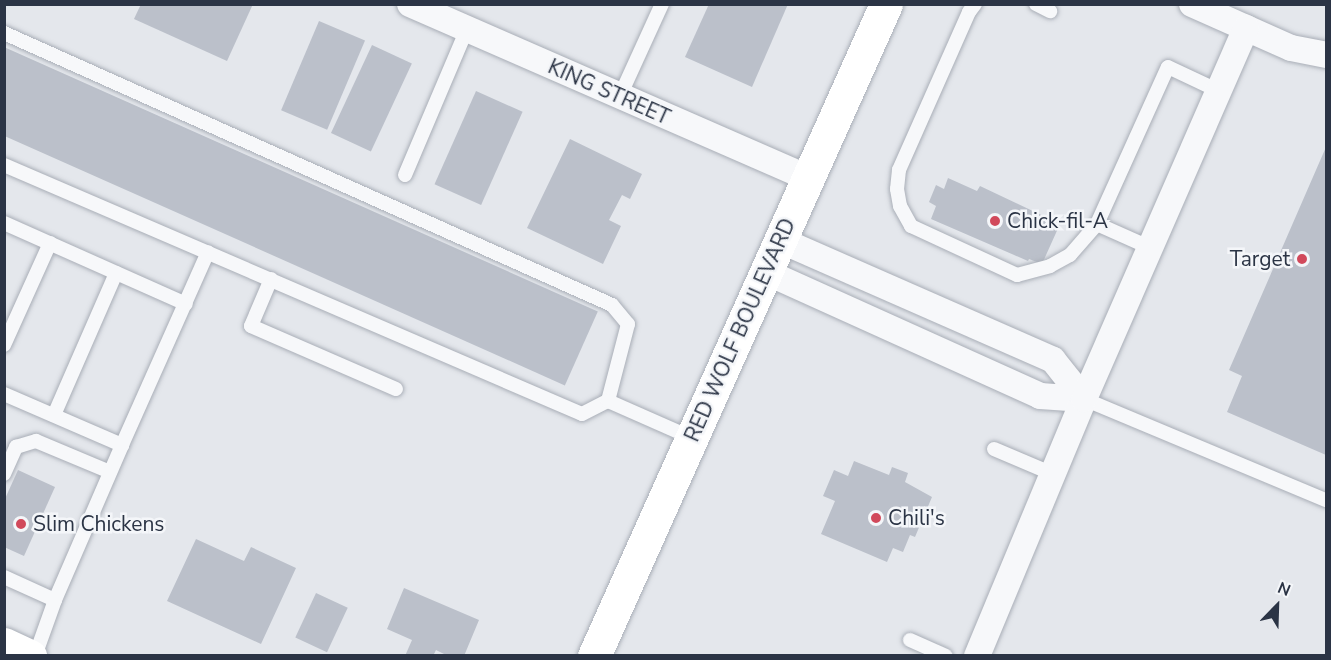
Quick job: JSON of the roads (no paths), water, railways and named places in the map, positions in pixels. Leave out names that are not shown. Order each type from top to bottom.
[{"type":"main road","name":"RED WOLF BOULEVARD","points":[[594,656],[886,4]]},
{"type":"main road","points":[[4,644],[30,656]]},
{"type":"street","name":"KING STREET","points":[[410,4],[809,178]]},
{"type":"street","points":[[1192,4],[1291,48],[1326,55]]},
{"type":"street","points":[[977,656],[1084,399],[1246,28]]},
{"type":"street","points":[[780,240],[1053,360],[1084,399]]},
{"type":"street","points":[[766,272],[1040,396],[1084,399]]},
{"type":"lane","points":[[620,96],[662,4]]},
{"type":"lane","points":[[975,4],[969,12],[899,170],[897,189],[900,206],[911,226],[1017,275],[1050,266],[1070,255],[1097,224],[1168,67],[1219,91]]},
{"type":"lane","points":[[1036,4],[1050,11]]},
{"type":"lane","points":[[405,176],[467,29]]},
{"type":"lane","points":[[4,33],[612,305],[628,324],[608,401],[582,414],[4,165]]},
{"type":"lane","points":[[4,223],[186,304]]},
{"type":"lane","points":[[1097,224],[1150,248]]},
{"type":"lane","points":[[4,345],[50,243]]},
{"type":"lane","points":[[35,656],[55,600],[208,252]]},
{"type":"lane","points":[[54,415],[116,273]]},
{"type":"lane","points":[[271,279],[251,326],[396,389]]},
{"type":"lane","points":[[4,394],[122,445]]},
{"type":"lane","points":[[1084,399],[1326,500]]},
{"type":"lane","points":[[608,401],[692,438]]},
{"type":"lane","points":[[4,474],[16,447],[36,441],[110,472]]},
{"type":"lane","points":[[994,449],[1053,474]]},
{"type":"lane","points":[[4,577],[55,600]]},
{"type":"lane","points":[[910,640],[946,656]]},
{"type":"place","name":"Chick-fil-A","points":[[995,221]]},
{"type":"place","name":"Target","points":[[1302,259]]},
{"type":"place","name":"Chili's","points":[[876,518]]},
{"type":"place","name":"Slim Chickens","points":[[21,524]]}]
